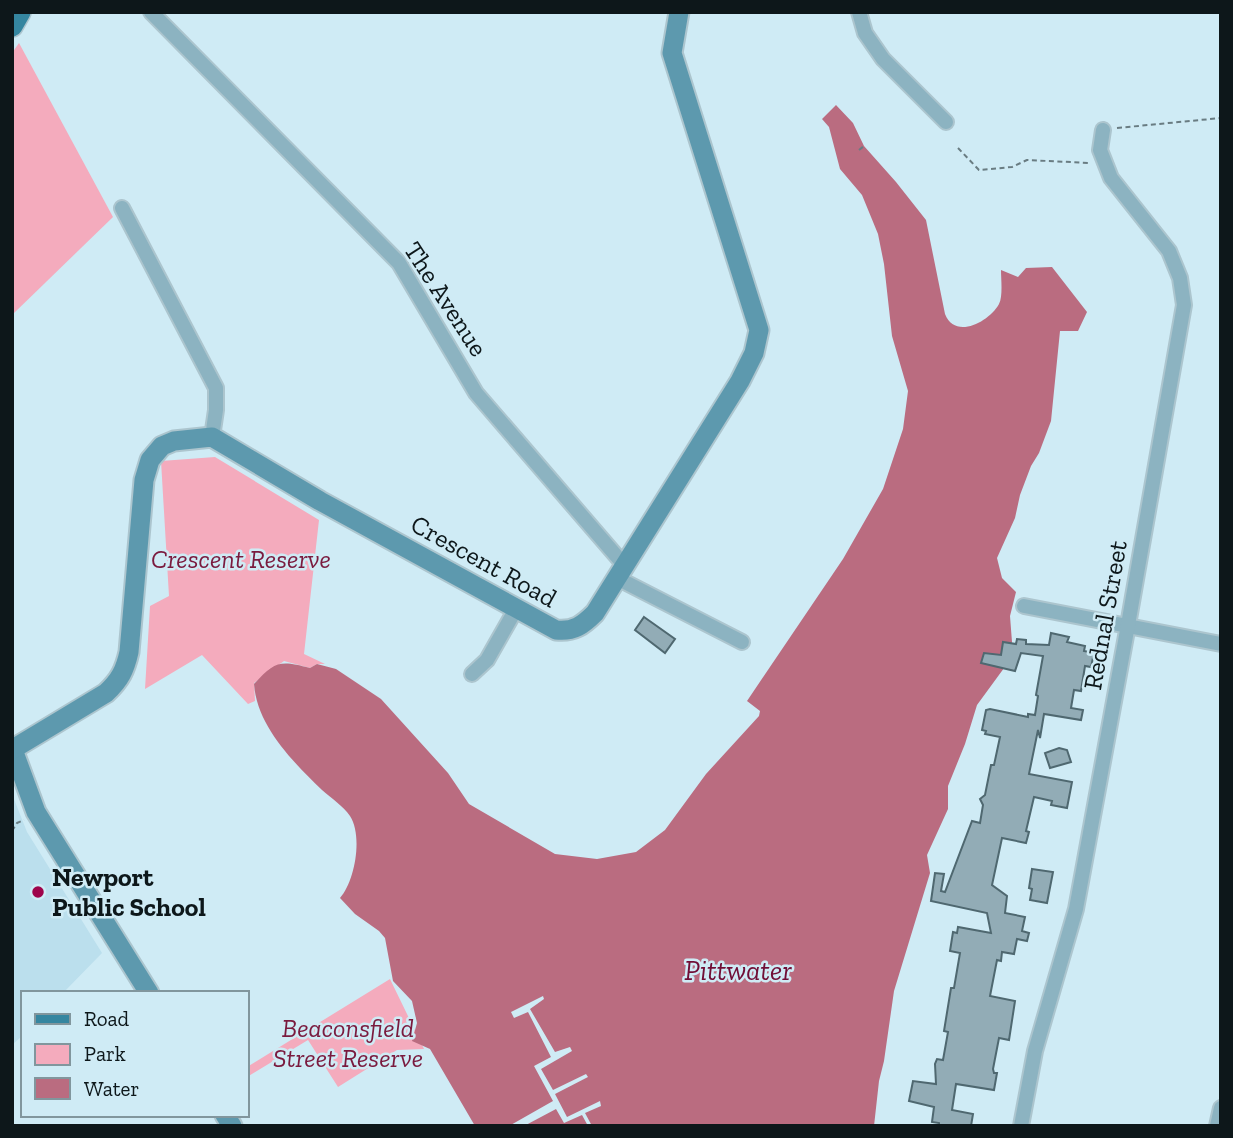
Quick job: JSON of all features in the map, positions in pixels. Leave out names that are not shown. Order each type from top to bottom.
[{"type":"main road","points":[[12,26],[20,12]]},
{"type":"street","name":"The Avenue","points":[[151,12],[400,262],[476,393],[621,572],[742,642]]},
{"type":"street","name":"Crescent Road","points":[[212,437],[556,630],[576,629],[595,613],[740,381],[754,353],[759,330],[672,53],[679,12]]},
{"type":"street","points":[[859,12],[865,33],[883,59],[946,122]]},
{"type":"street","name":"Rednal Street","points":[[1021,1126],[1035,1051],[1076,909],[1184,305],[1180,278],[1169,251],[1111,178],[1100,150],[1103,131]]},
{"type":"street","points":[[122,208],[216,388],[212,437],[174,441],[162,446],[150,460],[144,480],[129,652],[125,670],[106,693],[13,748],[36,813],[148,991]]},
{"type":"street","points":[[1024,606],[1221,644]]},
{"type":"street","points":[[472,674],[487,660],[516,609]]},
{"type":"street","points":[[1217,1126],[1221,1108]]},
{"type":"path","points":[[1103,131],[1221,118]]},
{"type":"path","points":[[859,150],[864,146]]},
{"type":"path","points":[[958,148],[979,170],[1012,167],[1027,160],[1095,163]]},
{"type":"path","points":[[12,831],[17,823],[25,819]]},
{"type":"shaded area","name":"Newport Public School","points":[[12,794],[27,832],[102,953],[65,991],[21,991],[21,1037],[12,1045]]},
{"type":"green space","points":[[19,43],[113,217],[12,315],[12,53]]},
{"type":"green space","name":"Crescent Reserve","points":[[215,457],[319,520],[304,654],[325,664],[310,668],[284,661],[254,683],[255,701],[248,704],[202,655],[145,689],[150,606],[169,596],[161,461]]},
{"type":"green space","name":"Beaconsfield Street Reserve","points":[[390,979],[424,1049],[397,1050],[338,1087],[308,1040],[248,1076],[248,1066]]},
{"type":"water","name":"Pittwater","points":[[836,105],[853,123],[864,146],[926,220],[945,314],[950,322],[956,326],[972,326],[988,317],[1000,301],[1001,270],[1018,277],[1026,268],[1052,267],[1087,312],[1078,331],[1060,331],[1051,421],[1031,466],[1015,518],[997,558],[1002,578],[1016,592],[1010,616],[1012,642],[1007,664],[977,705],[948,786],[948,809],[927,855],[930,873],[894,991],[874,1126],[475,1126],[430,1049],[412,1041],[417,1023],[412,1001],[393,981],[385,938],[340,898],[350,881],[356,858],[356,835],[350,816],[300,768],[278,742],[262,714],[254,684],[279,664],[310,668],[317,664],[336,669],[381,699],[448,773],[469,804],[555,854],[597,859],[636,852],[665,830],[706,774],[759,716],[760,711],[747,701],[843,559],[883,489],[903,429],[908,391],[892,336],[878,234],[862,195],[840,169],[829,127],[822,119]]},
{"type":"pier","points":[[543,996],[544,999],[530,1009],[555,1052],[570,1047],[572,1051],[541,1069],[553,1090],[586,1074],[588,1077],[555,1094],[567,1117],[600,1101],[601,1106],[585,1113],[592,1126],[588,1126],[582,1115],[564,1123],[556,1109],[524,1126],[509,1126],[553,1101],[534,1066],[551,1057],[528,1012],[514,1018],[511,1012]]},
{"type":"building","points":[[644,617],[675,639],[665,653],[635,630]]},
{"type":"building","points":[[1051,633],[1069,637],[1067,642],[1085,646],[1084,651],[1094,653],[1091,667],[1085,666],[1081,691],[1074,690],[1071,708],[1083,710],[1081,720],[1044,714],[1029,774],[1072,782],[1067,808],[1051,805],[1052,801],[1034,797],[1026,843],[1002,838],[992,885],[1007,896],[1005,913],[1025,917],[1022,931],[1029,933],[1027,941],[1017,939],[1014,954],[1002,952],[1001,961],[997,960],[990,996],[1015,1001],[1009,1040],[999,1038],[993,1069],[994,1073],[997,1073],[994,1090],[956,1084],[952,1110],[973,1114],[971,1126],[939,1126],[939,1123],[932,1122],[934,1107],[909,1101],[913,1081],[936,1084],[935,1064],[937,1059],[943,1060],[948,1032],[944,1031],[960,953],[950,951],[953,932],[957,933],[958,927],[991,933],[987,913],[931,901],[935,873],[944,874],[941,891],[945,892],[972,821],[980,823],[983,805],[980,799],[985,795],[1000,737],[985,734],[986,731],[982,730],[986,710],[1028,717],[1028,714],[1035,715],[1043,656],[1021,653],[1015,671],[981,663],[984,653],[1001,655],[1003,642],[1016,644],[1017,639],[1026,640],[1026,644],[1049,645]]},
{"type":"building","points":[[1059,748],[1067,750],[1071,762],[1050,768],[1045,753]]},
{"type":"building","points":[[1032,869],[1053,872],[1047,903],[1030,900]]},
{"type":"place","name":"Newport Public School","points":[[38,892]]}]
